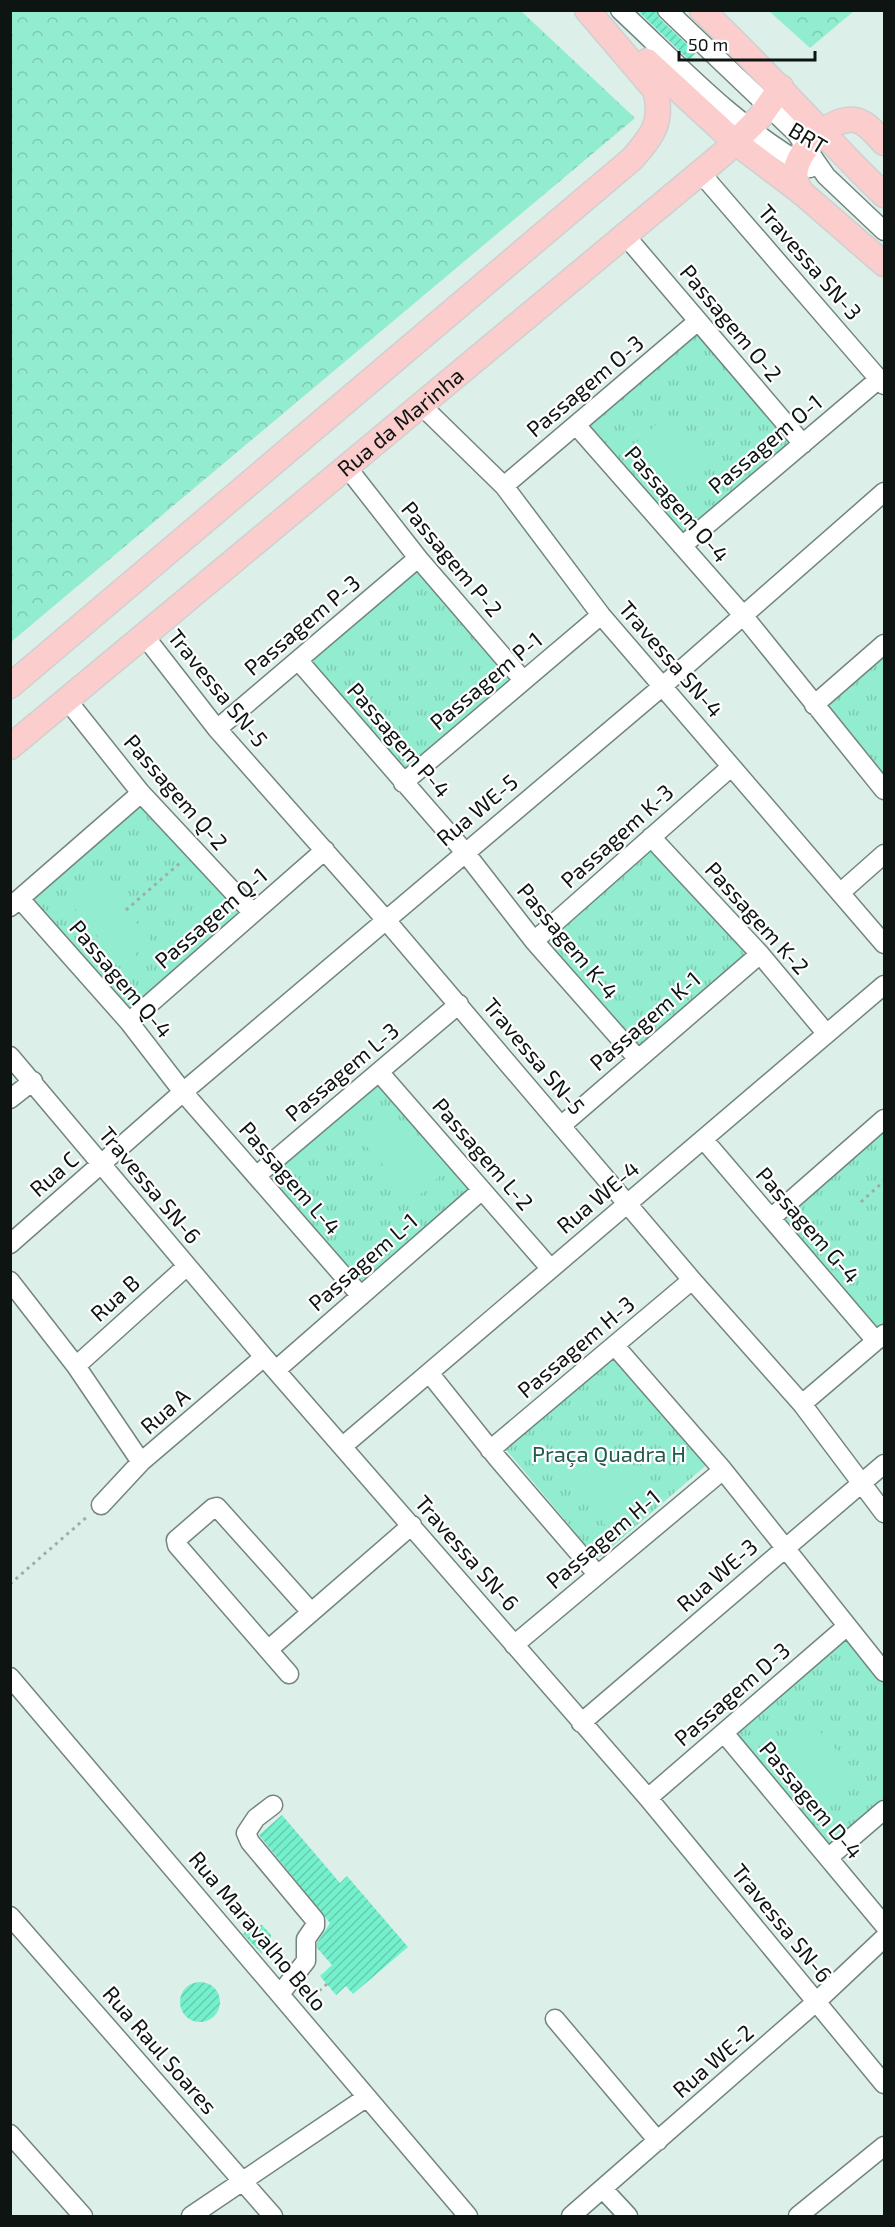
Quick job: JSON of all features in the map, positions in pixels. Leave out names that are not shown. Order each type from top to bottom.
[{"type":"main road","points":[[10,686],[632,159],[649,139],[657,123],[660,106],[655,90],[587,10]]},
{"type":"main road","points":[[593,10],[743,135],[801,192],[885,264]]},
{"type":"main road","points":[[702,10],[775,96],[809,148],[885,195]]},
{"type":"main road","name":"Rua da Marinha","points":[[10,747],[743,135],[775,96]]},
{"type":"main road","points":[[801,192],[795,174],[809,148],[836,124],[854,120],[864,124],[885,143]]},
{"type":"street","name":"BRT","points":[[620,10],[743,135],[809,148],[826,176],[885,231]]},
{"type":"street","name":"BRT","points":[[667,10],[775,96]]},
{"type":"street","name":"Travessa SN-3","points":[[699,171],[882,382]]},
{"type":"street","name":"Passagem O-2","points":[[624,234],[802,444]]},
{"type":"street","name":"Passagem O-3","points":[[504,486],[698,321]]},
{"type":"street","name":"Passagem O-1","points":[[682,546],[802,444],[882,382]]},
{"type":"street","name":"Travessa SN-4","points":[[421,405],[504,486],[601,615],[664,685],[731,767],[885,944]]},
{"type":"street","name":"Passagem O-4","points":[[576,425],[742,614],[885,790]]},
{"type":"street","name":"Passagem P-2","points":[[346,466],[418,558],[524,680]]},
{"type":"street","name":"Rua WE-5","points":[[101,1164],[464,851],[664,685],[742,614],[885,492]]},
{"type":"street","name":"Passagem P-3","points":[[217,729],[418,558]]},
{"type":"street","name":"Passagem P-1","points":[[403,783],[601,615]]},
{"type":"street","name":"Travessa SN-5","points":[[143,634],[217,729],[459,1004],[692,1280],[802,1404],[885,1513]]},
{"type":"street","points":[[814,705],[885,644]]},
{"type":"street","name":"Passagem P-4","points":[[298,660],[464,851]]},
{"type":"street","name":"Passagem Q-2","points":[[67,700],[141,793],[253,913]]},
{"type":"street","name":"Passagem K-3","points":[[534,941],[731,767]]},
{"type":"street","points":[[15,903],[141,793]]},
{"type":"street","name":"Passagem K-2","points":[[651,837],[760,954],[826,1033]]},
{"type":"street","name":"Passagem Q-1","points":[[129,1022],[325,850]]},
{"type":"street","name":"Passagem K-4","points":[[464,851],[534,941],[638,1059]]},
{"type":"street","points":[[840,893],[885,854]]},
{"type":"street","name":"Passagem Q-4","points":[[15,903],[129,1022],[183,1092]]},
{"type":"street","name":"Passagem K-1","points":[[562,1125],[760,954]]},
{"type":"street","name":"Rua WE-4","points":[[343,1446],[885,985]]},
{"type":"street","name":"Passagem L-3","points":[[256,1176],[459,1004]]},
{"type":"street","name":"Travessa SN-6","points":[[10,1056],[270,1364],[648,1798],[885,2084]]},
{"type":"street","name":"Passagem L-2","points":[[379,1072],[550,1268]]},
{"type":"street","points":[[10,1099],[33,1081]]},
{"type":"street","name":"Passagem L-4","points":[[183,1092],[361,1296]]},
{"type":"street","points":[[771,1218],[885,1119]]},
{"type":"street","name":"Passagem G-4","points":[[704,1140],[880,1338]]},
{"type":"street","name":"Rua C","points":[[10,1244],[101,1164]]},
{"type":"street","name":"Passagem L-1","points":[[270,1364],[361,1296],[482,1190]]},
{"type":"street","name":"Rua B","points":[[76,1366],[186,1266]]},
{"type":"street","name":"Passagem H-3","points":[[490,1450],[692,1280]]},
{"type":"street","points":[[10,1281],[76,1366],[141,1462]]},
{"type":"street","points":[[802,1404],[880,1338]]},
{"type":"street","points":[[615,1346],[723,1470],[846,1627],[885,1671]]},
{"type":"street","name":"Rua A","points":[[101,1505],[141,1462],[270,1364]]},
{"type":"street","points":[[430,1374],[490,1450],[597,1574]]},
{"type":"street","name":"Rua WE-3","points":[[581,1723],[885,1464]]},
{"type":"street","name":"Passagem H-1","points":[[514,1645],[723,1470]]},
{"type":"street","points":[[289,1674],[177,1545],[176,1540],[217,1507],[311,1612]]},
{"type":"street","points":[[269,1650],[412,1525]]},
{"type":"street","name":"Passagem D-3","points":[[648,1798],[846,1627]]},
{"type":"street","name":"Rua Maravalho Belo","points":[[10,1677],[468,2217]]},
{"type":"street","name":"Passagem D-4","points":[[724,1733],[885,1925]]},
{"type":"street","points":[[273,1805],[256,1818],[246,1833],[249,1842],[315,1920],[315,1926],[306,1939],[306,1961],[280,1994]]},
{"type":"street","points":[[828,1858],[885,1810]]},
{"type":"street","name":"Rua Raul Soares","points":[[10,1916],[273,2217]]},
{"type":"street","name":"Rua WE-2","points":[[571,2217],[816,2002],[885,1938]]},
{"type":"street","points":[[555,2019],[658,2141]]},
{"type":"street","points":[[191,2217],[367,2097]]},
{"type":"street","points":[[12,2139],[83,2217]]},
{"type":"street","points":[[798,2217],[885,2146]]},
{"type":"street","points":[[603,2189],[628,2217]]},
{"type":"path","points":[[126,910],[194,851]]},
{"type":"path","points":[[861,1202],[885,1181]]},
{"type":"path","points":[[10,1584],[101,1505]]},
{"type":"path","points":[[295,2012],[327,1984]]},
{"type":"green space","points":[[11,10],[521,11],[635,118],[11,642]]},
{"type":"green space","points":[[769,11],[854,11],[810,48]]},
{"type":"green space","points":[[698,321],[803,444],[682,546],[576,425]]},
{"type":"green space","points":[[664,418],[708,467],[671,498],[629,449]]},
{"type":"green space","points":[[418,558],[523,680],[403,783],[298,660]]},
{"type":"green space","points":[[884,644],[884,790],[814,705]]},
{"type":"green space","points":[[141,793],[253,913],[129,1022],[20,899]]},
{"type":"green space","points":[[651,837],[760,954],[638,1059],[534,941]]},
{"type":"green space","points":[[102,883],[151,940],[122,966],[74,907]]},
{"type":"green space","points":[[379,1072],[482,1190],[361,1296],[256,1176]]},
{"type":"green space","points":[[394,1116],[444,1172],[414,1200],[363,1142]]},
{"type":"green space","points":[[884,1119],[884,1334],[876,1341],[771,1218]]},
{"type":"green space","name":"Praça Quadra H","points":[[611,1358],[624,1362],[710,1462],[600,1557],[595,1556],[503,1446]]},
{"type":"green space","points":[[590,1430],[646,1495],[607,1527],[552,1461]]},
{"type":"green space","points":[[846,1627],[884,1672],[884,1810],[828,1858],[724,1733]]},
{"type":"green space","points":[[808,1719],[860,1776],[822,1811],[772,1750]]},
{"type":"building","points":[[637,10],[656,10],[659,18],[696,53],[689,60]]},
{"type":"building","points":[[282,1815],[340,1883],[347,1876],[408,1947],[353,1994],[346,1986],[336,1995],[320,1976],[332,1965],[317,1948],[317,1943],[330,1923],[259,1835]]},
{"type":"building","points":[[252,1925],[262,1925],[271,1935],[271,1944],[261,1953],[243,1934]]},
{"type":"building","points":[[200,1982],[214,1988],[220,2002],[214,2016],[200,2022],[186,2016],[180,2002],[186,1988]]}]
